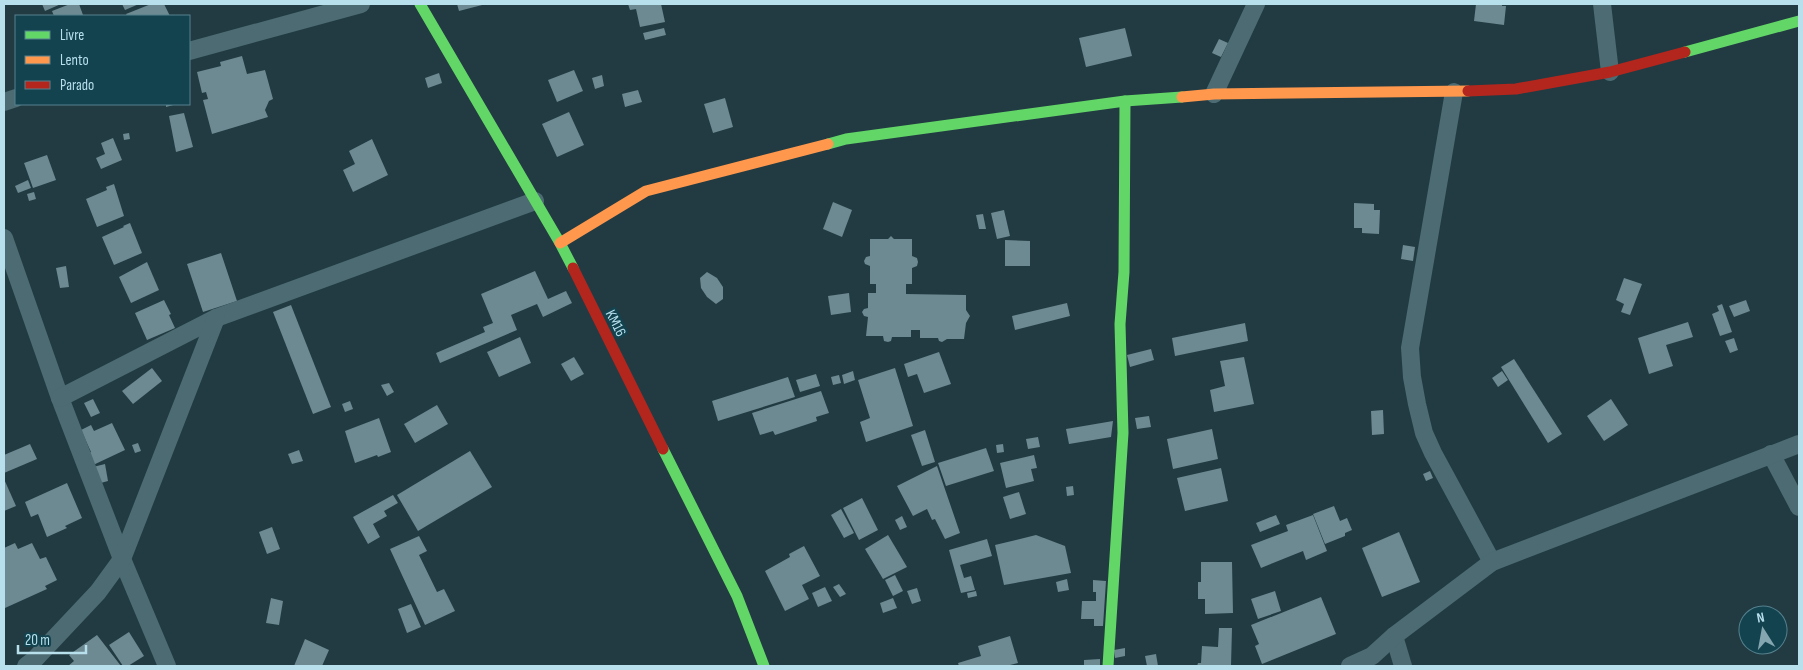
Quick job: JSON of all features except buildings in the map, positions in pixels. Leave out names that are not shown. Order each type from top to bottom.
[{"type":"street","points":[[190,51],[361,4]]},
{"type":"street","name":"KM16","points":[[420,4],[560,243],[737,596],[764,666]]},
{"type":"street","points":[[1214,94],[1256,4]]},
{"type":"street","points":[[1602,4],[1610,72]]},
{"type":"street","points":[[560,243],[646,191],[846,139],[1125,101],[1214,94],[1454,92],[1516,89],[1610,72],[1799,21]]},
{"type":"street","points":[[1454,92],[1410,348],[1412,377],[1416,404],[1424,433],[1492,562]]},
{"type":"street","points":[[4,97],[4,102]]},
{"type":"street","points":[[1108,666],[1124,433],[1120,324],[1124,272],[1125,101]]},
{"type":"street","points":[[60,398],[216,318],[536,201]]},
{"type":"street","points":[[4,238],[60,398],[166,666]]},
{"type":"street","points":[[26,666],[34,660],[98,592],[122,558],[216,318]]},
{"type":"street","points":[[1350,666],[1372,656],[1394,636],[1492,562],[1799,444]]},
{"type":"street","points":[[1771,454],[1799,507]]},
{"type":"street","points":[[1394,636],[1403,666]]},
{"type":"traffic: fast","points":[[420,4],[573,268]]},
{"type":"traffic: fast","points":[[1685,52],[1799,21]]},
{"type":"traffic: fast","points":[[828,144],[846,139],[1125,101],[1182,97]]},
{"type":"traffic: fast","points":[[1108,666],[1123,433],[1120,324],[1124,272],[1125,101]]},
{"type":"traffic: fast","points":[[663,449],[737,596],[764,666]]},
{"type":"traffic: slow","points":[[1182,97],[1214,94],[1468,91]]},
{"type":"traffic: slow","points":[[560,243],[646,191],[828,144]]},
{"type":"traffic: jam","points":[[1468,91],[1516,89],[1610,72],[1685,52]]},
{"type":"traffic: jam","points":[[573,268],[663,449]]}]
